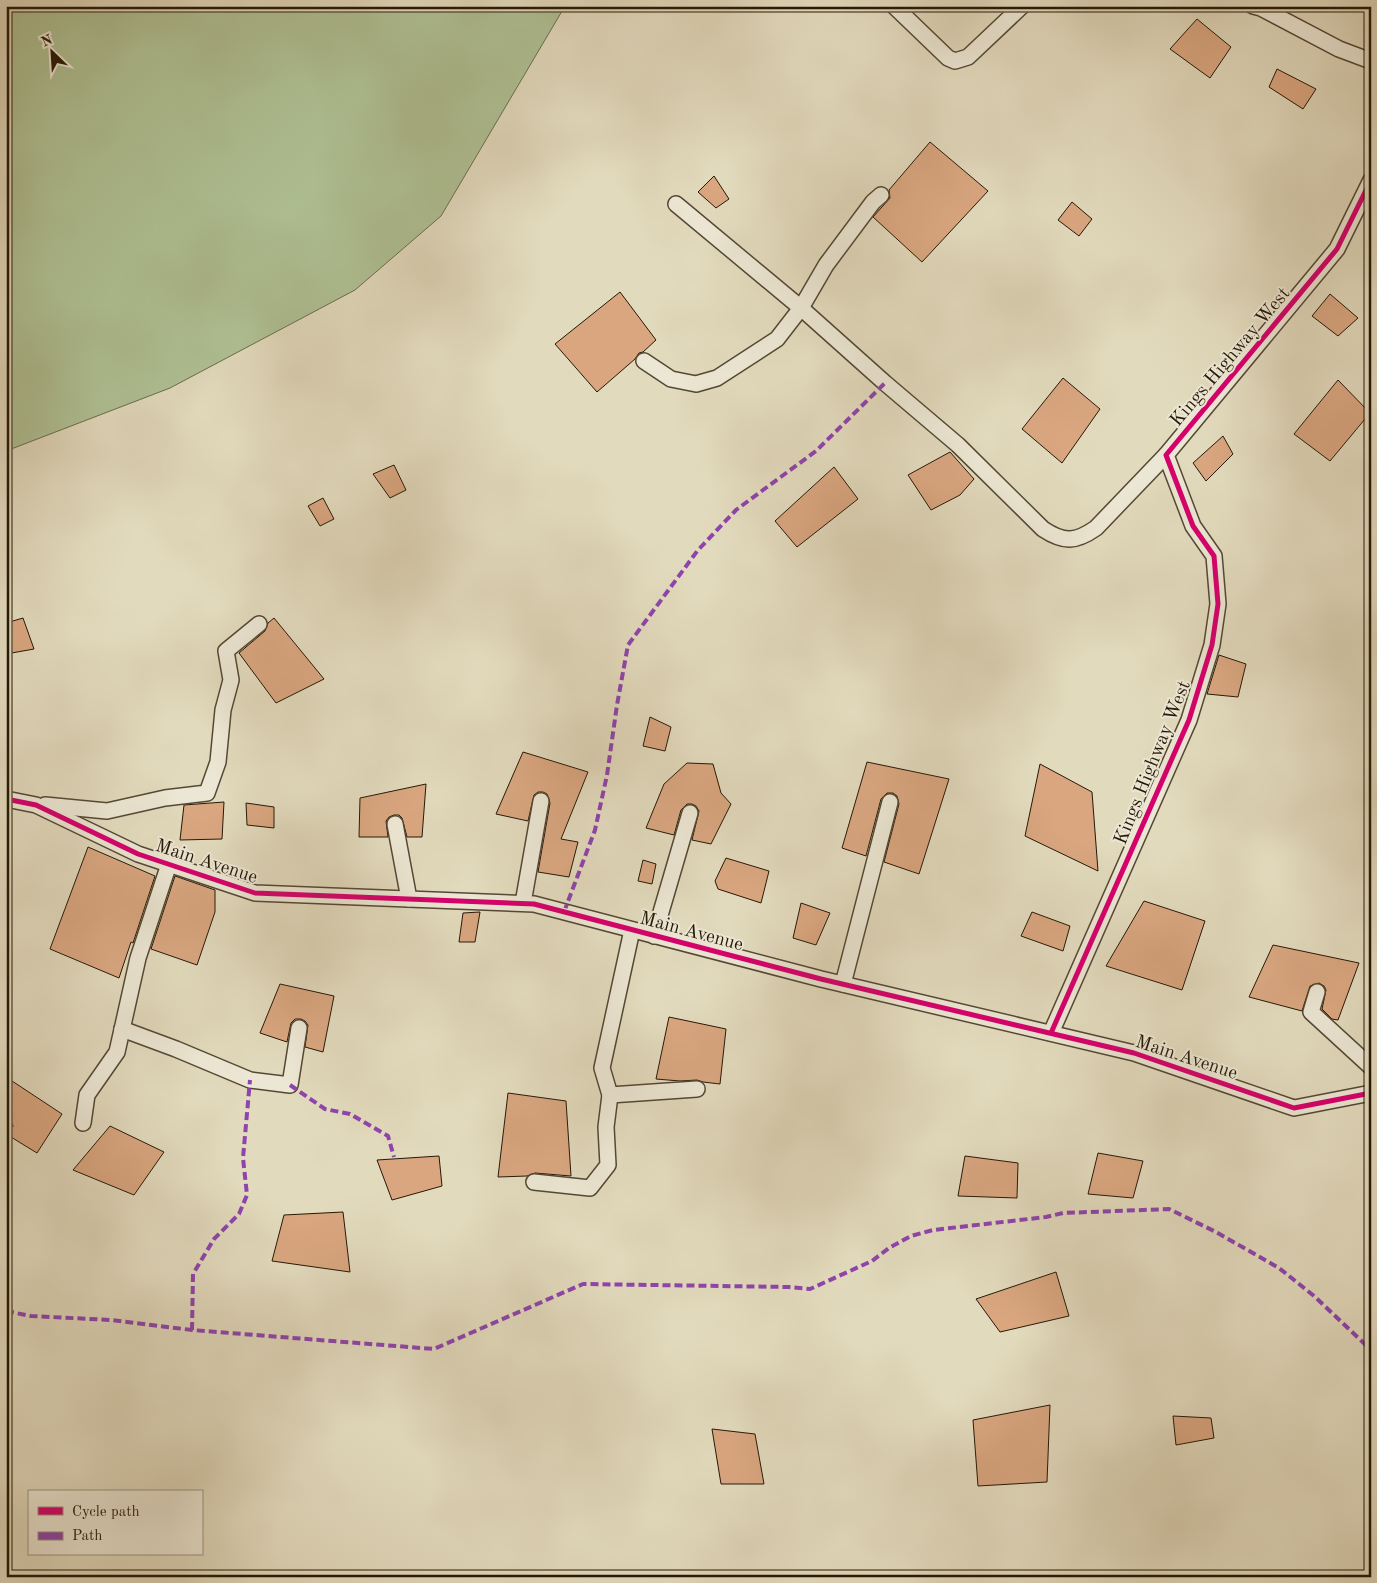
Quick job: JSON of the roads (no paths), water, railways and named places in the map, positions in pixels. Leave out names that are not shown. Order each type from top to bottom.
[{"type":"street","points":[[894,6],[948,58],[955,61],[968,57],[1022,6]]},
{"type":"street","points":[[1253,6],[1261,8],[1339,49],[1371,61]]},
{"type":"street","name":"Kings Highway West","points":[[1051,1034],[1189,720],[1212,645],[1218,604],[1214,556],[1193,526],[1166,455],[1337,249],[1371,180]]},
{"type":"street","points":[[644,361],[671,379],[696,384],[717,378],[777,339],[801,308],[826,265],[880,195]]},
{"type":"street","points":[[676,204],[801,308],[958,445],[1043,529],[1056,538],[1070,540],[1083,536],[1096,528],[1166,455]]},
{"type":"street","points":[[36,805],[107,810],[165,798],[207,793],[218,762],[223,710],[231,680],[226,651],[259,624]]},
{"type":"street","name":"Main Avenue","points":[[6,799],[36,805],[138,854],[255,893],[534,904],[843,984],[1134,1053],[1294,1108],[1371,1093]]},
{"type":"street","points":[[523,904],[541,801]]},
{"type":"street","points":[[843,984],[890,802]]},
{"type":"street","points":[[654,936],[690,813]]},
{"type":"street","points":[[395,824],[409,899]]},
{"type":"street","points":[[82,1123],[87,1095],[117,1052],[138,958],[169,864]]},
{"type":"street","points":[[534,1182],[590,1188],[608,1165],[606,1127],[610,1095],[602,1068],[632,930]]},
{"type":"street","points":[[1317,992],[1311,1012],[1371,1067]]},
{"type":"street","points":[[122,1030],[169,1046],[250,1080],[290,1085],[299,1028]]},
{"type":"street","points":[[610,1095],[697,1090]]}]
